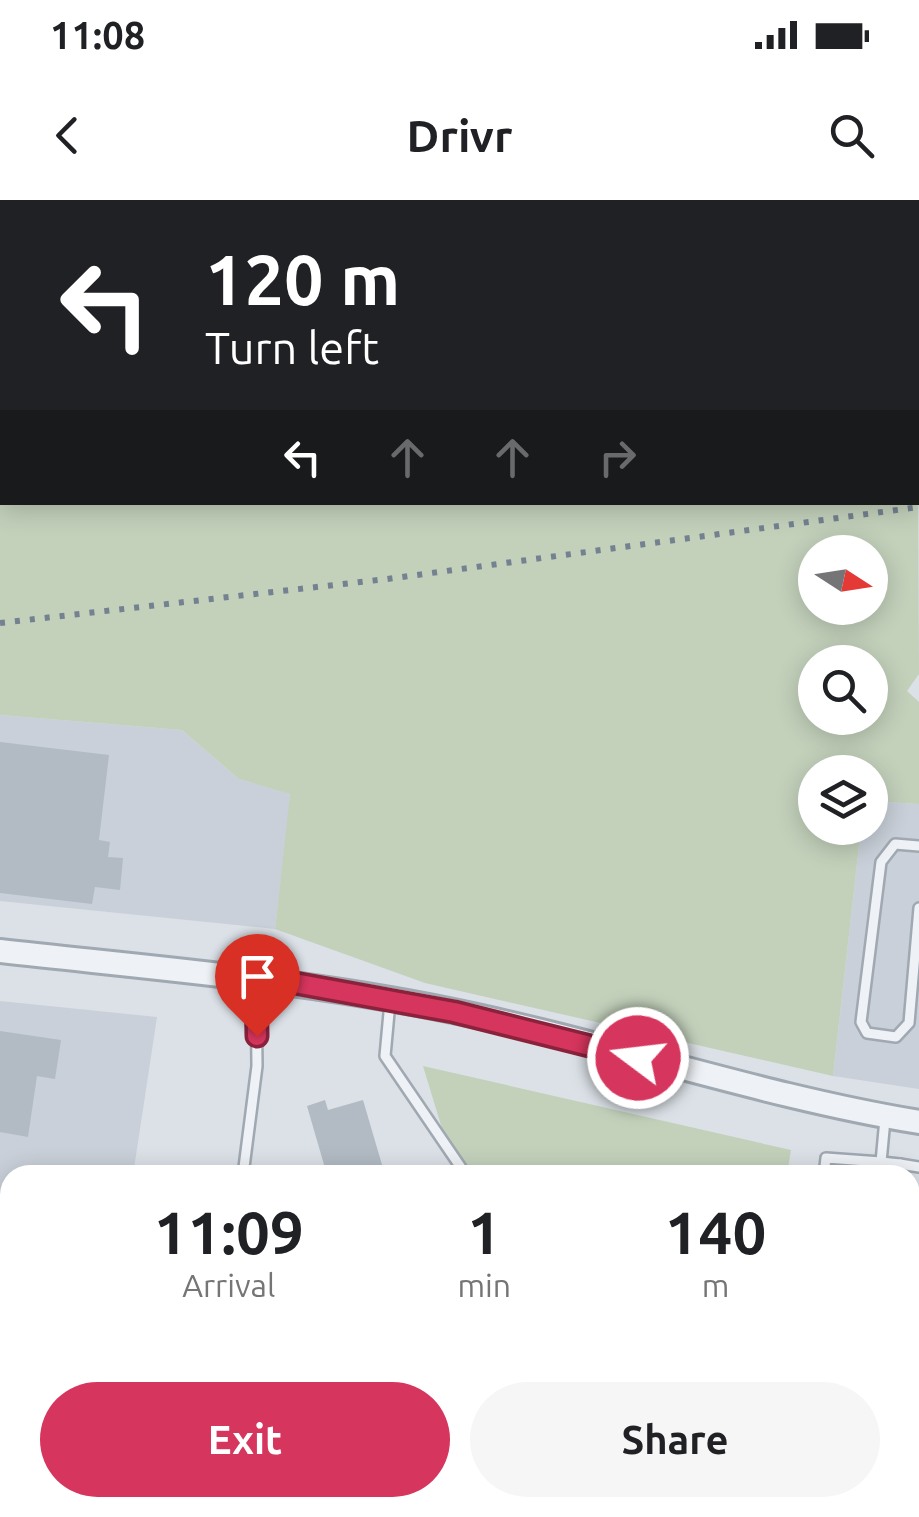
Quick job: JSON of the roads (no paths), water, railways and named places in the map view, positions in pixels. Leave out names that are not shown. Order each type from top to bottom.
[{"type":"street","points":[[0,951],[256,976],[390,1000],[540,1032],[818,1105],[919,1122]]},
{"type":"lane","points":[[919,846],[894,844],[882,862],[861,1022],[867,1033],[896,1037],[909,1022],[919,908]]},
{"type":"lane","points":[[244,1165],[257,1066],[256,976]]},
{"type":"lane","points":[[390,1000],[385,1056],[459,1165]]},
{"type":"lane","points":[[880,1162],[886,1116]]},
{"type":"lane","points":[[825,1165],[826,1158],[888,1165]]},
{"type":"railway","points":[[0,623],[387,579],[919,507]]}]
